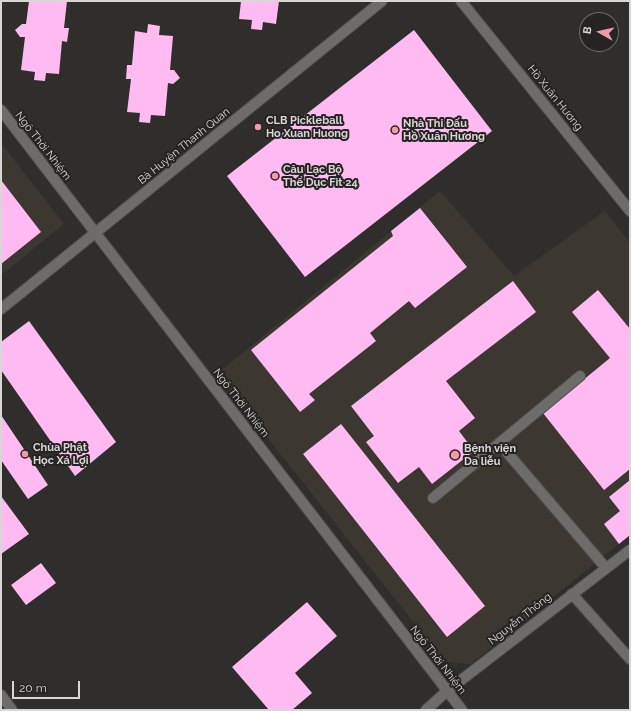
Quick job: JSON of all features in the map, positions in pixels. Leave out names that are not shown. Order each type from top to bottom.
[{"type":"street","name":"Bà Huyện Thanh Quan","points":[[1,309],[382,1]]},
{"type":"street","name":"Hồ Xuân Hương","points":[[461,1],[630,211]]},
{"type":"street","name":"Ngô Thời Nhiệm","points":[[1,110],[462,710]]},
{"type":"street","points":[[433,498],[580,376]]},
{"type":"street","points":[[499,443],[606,568]]},
{"type":"street","name":"Nguyễn Thông","points":[[426,710],[447,691],[630,550]]},
{"type":"street","points":[[572,594],[630,659]]},
{"type":"street","points":[[1,695],[12,710]]},
{"type":"shaded area","points":[[1,143],[64,224],[1,275]]},
{"type":"shaded area","name":"Bệnh viện Da liễu","points":[[440,191],[514,276],[605,211],[630,243],[630,535],[471,664],[445,662],[217,374]]},
{"type":"building","points":[[29,1],[67,1],[64,28],[69,28],[67,42],[62,41],[59,74],[46,73],[45,81],[34,80],[35,72],[21,70],[25,37],[20,37],[15,30],[22,24],[26,24]]},
{"type":"building","points":[[241,1],[279,1],[276,24],[263,22],[262,30],[251,29],[252,20],[239,19]]},
{"type":"building","points":[[148,24],[160,26],[159,35],[173,36],[170,70],[174,70],[180,78],[173,84],[168,83],[165,116],[151,115],[150,123],[139,122],[140,113],[127,112],[131,79],[126,79],[127,65],[132,65],[135,31],[147,33]]},
{"type":"building","points":[[414,30],[492,131],[305,277],[227,176]]},
{"type":"building","points":[[1,180],[41,232],[1,264]]},
{"type":"building","points":[[420,208],[467,267],[415,308],[409,301],[370,333],[376,341],[309,394],[315,400],[300,412],[251,350],[393,236],[391,231]]},
{"type":"building","points":[[513,281],[536,312],[446,381],[475,418],[459,431],[474,451],[432,484],[419,467],[398,483],[366,442],[374,436],[351,406]]},
{"type":"building","points":[[598,290],[630,329],[630,469],[604,490],[543,413],[610,358],[572,312]]},
{"type":"building","points":[[29,321],[116,442],[75,476],[1,370],[1,342]]},
{"type":"building","points":[[1,415],[48,485],[28,499],[1,460]]},
{"type":"building","points":[[341,424],[485,606],[447,637],[303,454]]},
{"type":"building","points":[[630,480],[630,535],[619,544],[604,524],[620,511],[609,497]]},
{"type":"building","points":[[1,496],[29,534],[1,554]]},
{"type":"building","points":[[41,563],[56,583],[26,605],[11,585]]},
{"type":"building","points":[[307,602],[337,636],[295,673],[312,693],[292,710],[269,710],[232,667]]},
{"type":"place","name":"CLB Pickleball Ho Xuan Huong","points":[[258,127]]},
{"type":"place","name":"Nhà Thi Đấu Hồ Xuân Hương","points":[[395,130]]},
{"type":"place","name":"Câu Lạc Bộ Thể Dục Fit 24","points":[[275,176]]},
{"type":"place","name":"Chùa Phật Học Xá Lợi","points":[[25,454]]},
{"type":"place","name":"Bệnh viện Da liễu","points":[[455,455]]}]
